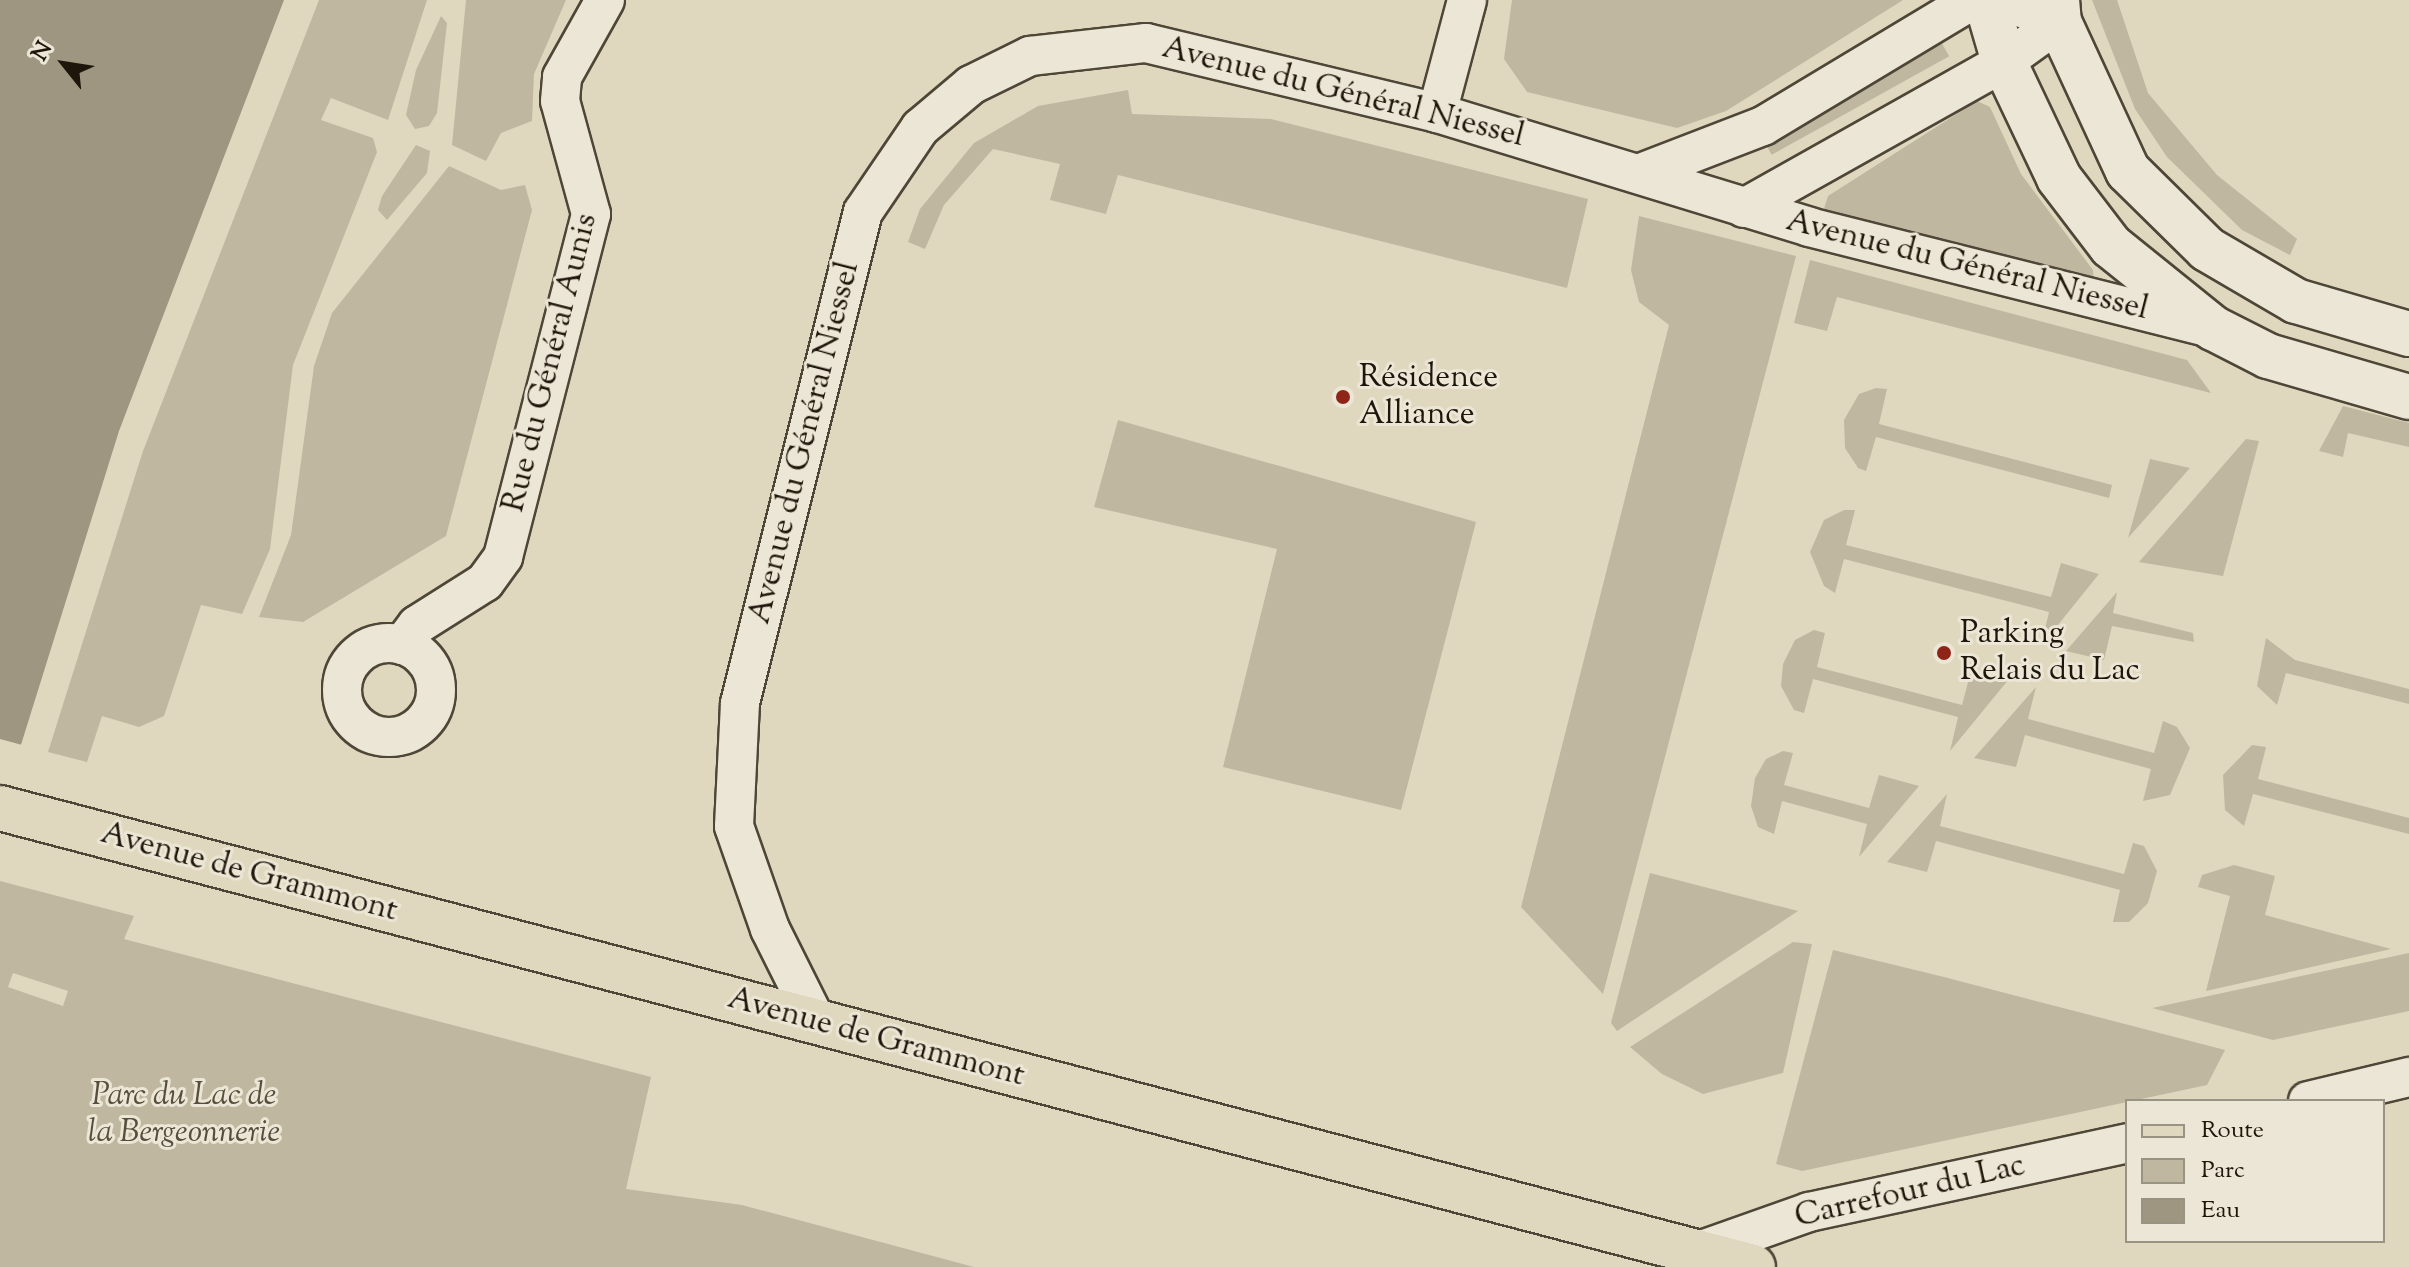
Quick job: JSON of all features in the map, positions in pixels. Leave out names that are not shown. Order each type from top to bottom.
[{"type":"main road","name":"Avenue de Grammont","points":[[0,808],[1753,1267]]},
{"type":"street","name":"Rue du Général Aunis","points":[[402,645],[417,625],[485,582],[503,557],[591,214],[560,101],[562,77],[605,0]]},
{"type":"street","points":[[1437,113],[1467,0]]},
{"type":"street","points":[[1641,173],[1763,126],[1973,0]]},
{"type":"street","points":[[1986,0],[2004,62],[2059,178],[2111,246],[2213,328]]},
{"type":"street","points":[[2001,0],[2058,11]]},
{"type":"street","points":[[1744,208],[2004,62],[2058,11]]},
{"type":"street","points":[[2058,11],[2128,171],[2207,249],[2296,301],[2409,334]]},
{"type":"street","name":"Avenue du Général Niessel","points":[[817,1023],[770,929],[734,826],[740,703],[863,212],[920,128],[971,85],[1030,56],[1146,43],[1437,113],[1641,173],[1744,208],[2213,328],[2311,373],[2409,397]]},
{"type":"street","points":[[2316,1099],[2409,1077]]},
{"type":"street","name":"Carrefour du Lac","points":[[1696,1252],[1809,1212],[2125,1143]]},
{"type":"green space","points":[[319,0],[427,0],[388,120],[331,98],[321,120],[373,138],[377,152],[293,365],[270,549],[242,614],[201,605],[164,716],[139,727],[102,716],[87,762],[48,752],[143,451]]},
{"type":"green space","points":[[466,0],[566,0],[534,74],[532,121],[501,133],[486,161],[452,145]]},
{"type":"green space","points":[[1512,0],[1903,0],[1726,111],[1677,128],[1527,92],[1504,59]]},
{"type":"green space","points":[[2092,0],[2117,0],[2148,93],[2217,175],[2297,239],[2290,255],[2242,230],[2167,157],[2135,109]]},
{"type":"green space","points":[[441,16],[447,23],[437,113],[429,126],[415,129],[406,115],[416,70]]},
{"type":"green space","points":[[1939,38],[1949,56],[1772,155],[1761,136]]},
{"type":"green space","points":[[1128,90],[1132,114],[1271,119],[1588,199],[1567,288],[1118,175],[1106,214],[1050,200],[1060,164],[993,149],[944,205],[925,249],[908,242],[920,209],[974,143],[1038,106]]},
{"type":"green space","points":[[1977,101],[1990,107],[2021,174],[2093,270],[2094,287],[1822,215],[1828,196]]},
{"type":"green space","points":[[416,145],[430,151],[427,173],[387,220],[378,210],[382,196]]},
{"type":"green space","points":[[449,166],[501,190],[525,185],[532,210],[446,536],[303,622],[259,617],[291,535],[314,366],[332,313]]},
{"type":"green space","points":[[1639,216],[1796,256],[1603,994],[1521,907],[1669,325],[1639,302],[1631,270]]},
{"type":"green space","points":[[1810,260],[2187,360],[2211,393],[1837,297],[1827,331],[1794,323]]},
{"type":"green space","points":[[1876,388],[1887,389],[1879,424],[2112,485],[2109,498],[1876,437],[1866,471],[1858,468],[1845,448],[1844,420],[1859,394]]},
{"type":"green space","points":[[2343,406],[2409,423],[2409,447],[2348,433],[2343,457],[2319,451]]},
{"type":"green space","points":[[1118,420],[1476,522],[1401,810],[1223,767],[1277,549],[1094,507]]},
{"type":"green space","points":[[2246,439],[2259,441],[2223,576],[2139,562]]},
{"type":"green space","points":[[2150,459],[2190,468],[2128,538]]},
{"type":"green space","points":[[1844,510],[1855,510],[1846,545],[2051,597],[2061,563],[2099,574],[2041,646],[2049,612],[1844,559],[1835,593],[1824,586],[1810,552],[1824,520]]},
{"type":"green space","points":[[2117,592],[2113,613],[2193,633],[2194,642],[2112,626],[2104,660],[2066,651]]},
{"type":"green space","points":[[1814,630],[1825,633],[1817,667],[1962,705],[1971,671],[2009,679],[1950,751],[1958,717],[1813,679],[1804,713],[1794,710],[1781,686],[1783,664],[1795,640]]},
{"type":"green space","points":[[2266,638],[2295,660],[2409,689],[2409,704],[2286,673],[2277,705],[2257,686]]},
{"type":"green space","points":[[2036,687],[2028,719],[2154,753],[2163,721],[2177,727],[2190,748],[2170,795],[2143,801],[2151,769],[2025,735],[2016,767],[1974,758]]},
{"type":"green space","points":[[2252,745],[2266,747],[2258,779],[2409,818],[2409,834],[2253,794],[2244,826],[2225,810],[2223,775]]},
{"type":"green space","points":[[1783,751],[1793,753],[1784,785],[1869,808],[1879,775],[1919,786],[1859,857],[1867,824],[1782,801],[1774,834],[1758,827],[1751,806],[1755,778],[1766,759]]},
{"type":"green space","points":[[1947,794],[1940,826],[2124,874],[2133,843],[2144,846],[2157,871],[2148,903],[2129,922],[2113,922],[2120,890],[1936,841],[1927,872],[1887,862]]},
{"type":"green space","points":[[2234,865],[2275,876],[2265,915],[2391,949],[2206,991],[2230,896],[2198,887],[2202,875]]},
{"type":"green space","points":[[1650,873],[1798,911],[1617,1031],[1611,1023]]},
{"type":"green space","name":"Parc du Lac de la Bergeonnerie","points":[[0,881],[134,916],[124,939],[651,1077],[626,1189],[742,1205],[974,1267],[0,1267]],"holes":[[[13,973],[68,991],[63,1006],[8,987]]]},
{"type":"green space","points":[[1793,942],[1812,944],[1783,1073],[1703,1094],[1662,1074],[1630,1047]]},
{"type":"green space","points":[[1833,950],[2225,1050],[2207,1085],[2141,1099],[2125,1099],[2125,1102],[1802,1171],[1776,1164]]},
{"type":"green space","points":[[2409,953],[2409,1011],[2273,1040],[2152,1008]]},
{"type":"water","points":[[0,0],[284,0],[119,431],[0,812]]},
{"type":"pier","points":[[0,739],[26,746],[0,816]]},
{"type":"place","name":"Résidence Alliance","points":[[1343,397]]},
{"type":"place","name":"Parking Relais du Lac","points":[[1944,653]]}]
